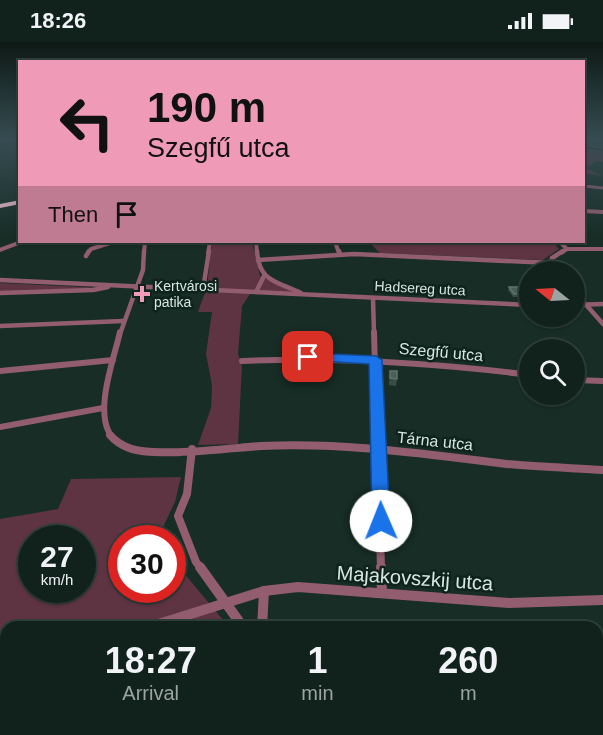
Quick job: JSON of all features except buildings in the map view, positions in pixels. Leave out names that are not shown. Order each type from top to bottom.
[{"type":"highway","points":[[0,205],[18,200]]},
{"type":"street","points":[[585,186],[603,188]]},
{"type":"street","points":[[585,211],[603,212]]},
{"type":"street","points":[[0,250],[18,243]]},
{"type":"street","points":[[86,256],[91,249],[110,243]]},
{"type":"street","points":[[0,427],[103,408],[123,321],[143,270],[145,243]]},
{"type":"street","points":[[200,290],[204,283],[210,243]]},
{"type":"street","points":[[256,243],[258,266],[264,276],[256,292]]},
{"type":"street","points":[[335,243],[340,254]]},
{"type":"street","points":[[561,243],[567,249]]},
{"type":"street","points":[[551,261],[552,258],[567,249],[603,249]]},
{"type":"street","points":[[258,260],[340,254],[519,262]]},
{"type":"street","name":"Hadsereg utca","points":[[264,276],[310,296]]},
{"type":"street","name":"Hadsereg utca","points":[[0,280],[519,305]]},
{"type":"street","name":"Hadsereg utca","points":[[0,293],[93,290],[111,285]]},
{"type":"street","points":[[373,298],[382,593]]},
{"type":"street","points":[[586,304],[603,304]]},
{"type":"street","points":[[586,304],[603,324]]},
{"type":"street","points":[[0,326],[123,321]]},
{"type":"street","name":"Szegfű utca","points":[[242,361],[308,357],[376,360],[519,374]]},
{"type":"street","points":[[0,371],[113,360]]},
{"type":"street","points":[[585,380],[603,381]]},
{"type":"street","name":"Tárna utca","points":[[103,408],[108,432],[115,441],[130,449],[160,452],[296,446],[423,452],[509,464],[603,470]]},
{"type":"street","points":[[192,449],[187,494],[178,516],[196,562],[239,621]]},
{"type":"street","name":"Majakovszkij utca","points":[[168,621],[264,591],[298,587],[509,603],[603,600]]},
{"type":"street","points":[[262,621],[264,591]]},
{"type":"shaded area","points":[[585,171],[593,171],[603,176],[585,173]]},
{"type":"shaded area","points":[[212,243],[252,243],[260,276],[293,292],[252,291],[242,306],[238,354],[242,365],[238,444],[198,445],[211,408],[212,385],[206,354],[212,312],[198,312],[207,287]]},
{"type":"shaded area","points":[[370,243],[554,243],[559,249],[543,260],[380,253]]},
{"type":"shaded area","points":[[0,283],[106,288],[0,292]]},
{"type":"shaded area","points":[[181,477],[175,502],[164,525],[108,525],[108,603],[186,603],[186,576],[224,621],[0,621],[0,519],[58,509],[71,479]]},
{"type":"place","name":"Kertvárosi patika","points":[[142,294]]},
{"type":"route","points":[[308,357],[376,360],[381,521]]}]
